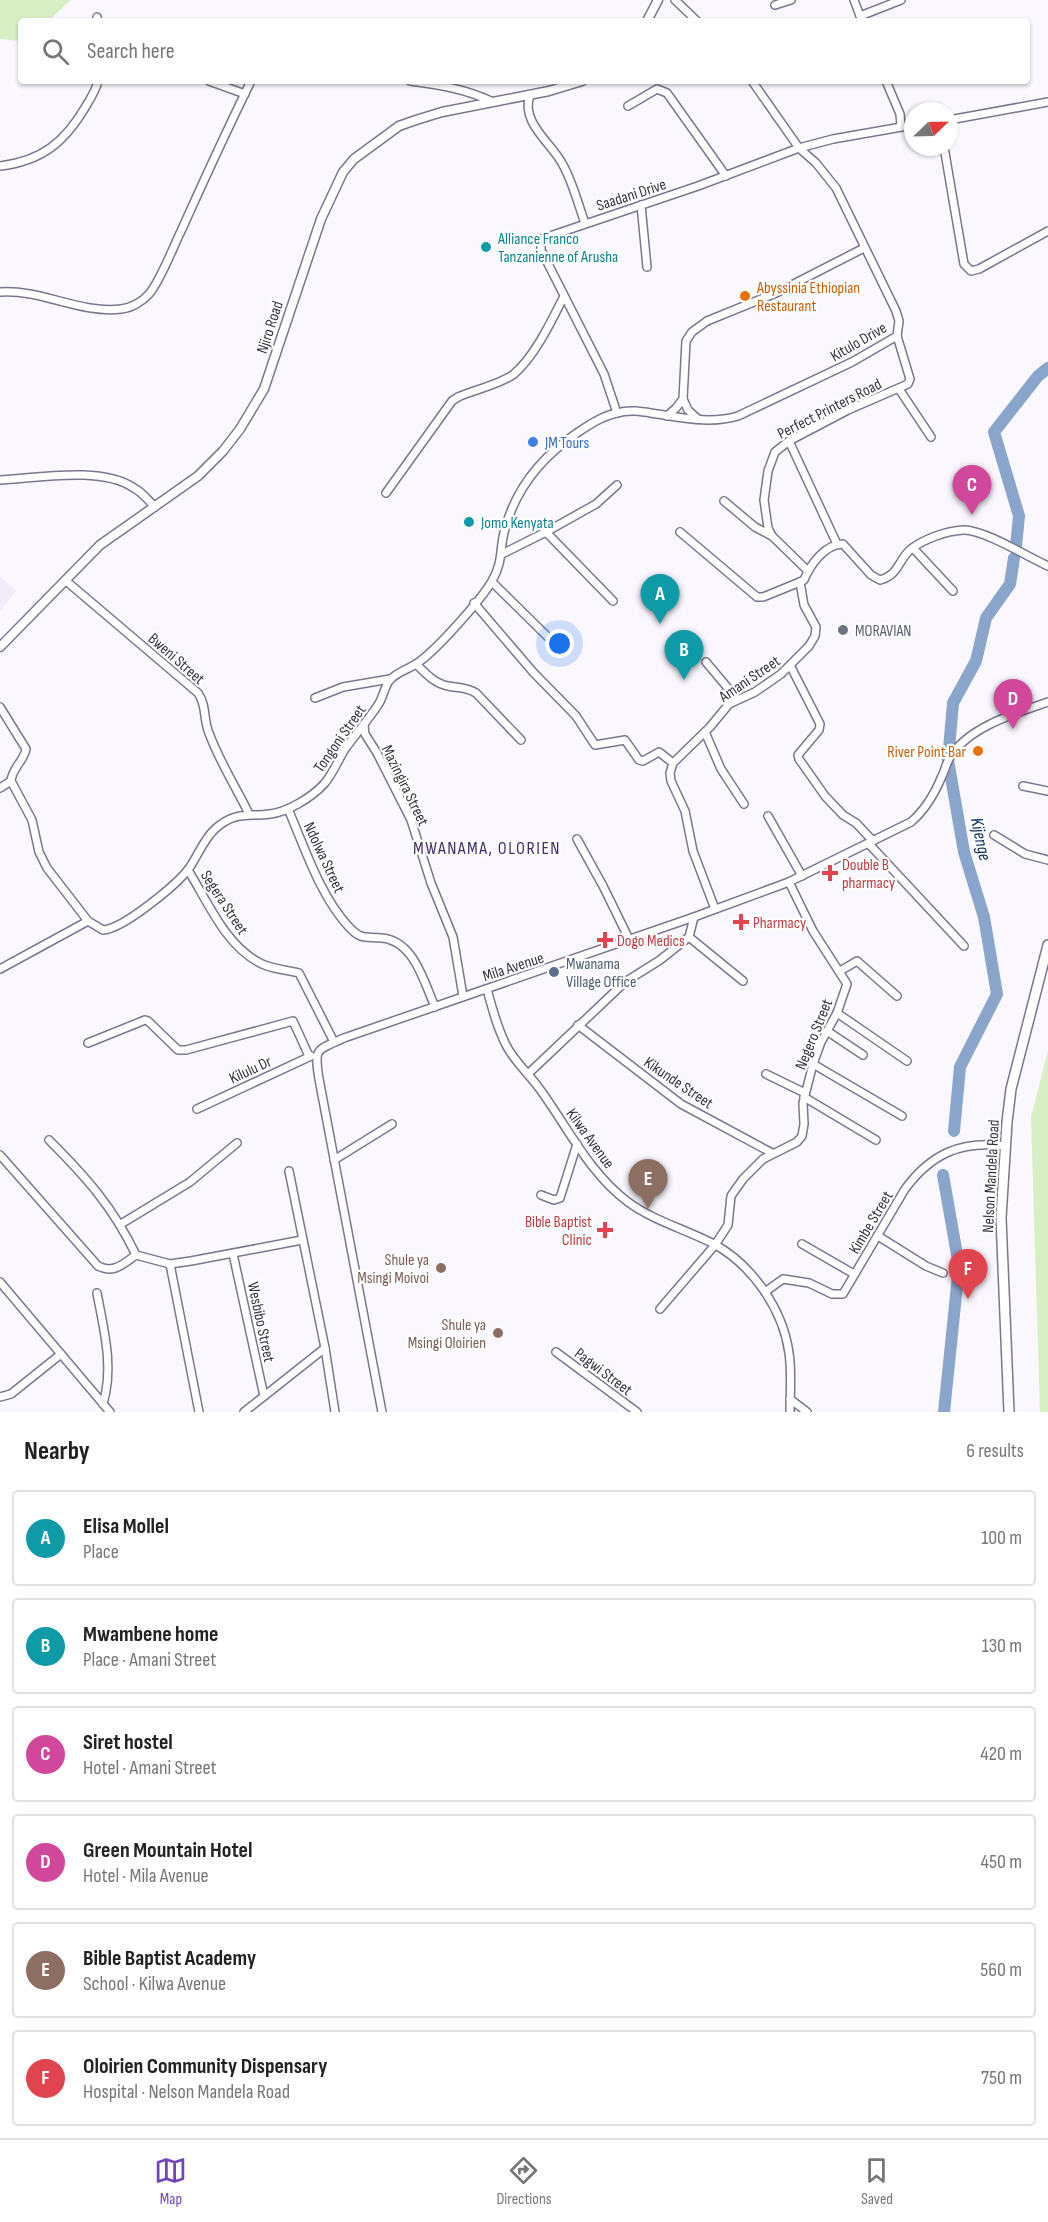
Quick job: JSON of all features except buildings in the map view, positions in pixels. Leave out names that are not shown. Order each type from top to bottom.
[{"type":"main road","name":"Nelson Mandela Road","points":[[1009,1412],[1001,1218],[1005,1146],[1011,1089],[1048,945]]},
{"type":"street","points":[[649,18],[658,0]]},
{"type":"street","points":[[675,0],[695,18]]},
{"type":"street","points":[[775,5],[791,0]]},
{"type":"street","points":[[854,0],[861,18]]},
{"type":"street","points":[[863,18],[901,0]]},
{"type":"street","points":[[0,166],[37,157],[52,148],[68,133],[97,84]]},
{"type":"street","points":[[217,84],[245,94]]},
{"type":"street","points":[[0,292],[12,291],[88,308],[122,309],[137,304],[149,294],[166,264],[250,84]]},
{"type":"street","points":[[432,84],[471,91],[493,102]]},
{"type":"street","name":"Njiro Road","points":[[0,647],[100,545],[198,476],[223,451],[240,429],[264,389],[321,219],[343,172],[354,159],[399,126],[442,112],[530,95],[571,84]]},
{"type":"street","name":"Kitulo Drive","points":[[617,413],[638,411],[720,421],[738,417],[852,362],[897,336],[899,321],[896,311],[836,188],[825,172],[799,148],[754,84]]},
{"type":"street","points":[[887,84],[900,114],[901,126]]},
{"type":"street","points":[[628,106],[657,89],[667,93],[726,176]]},
{"type":"street","points":[[530,95],[527,106],[530,118],[561,161],[585,223]]},
{"type":"street","points":[[958,118],[1048,102]]},
{"type":"street","name":"Saadani Drive","points":[[617,413],[604,374],[541,250],[541,239],[726,176],[799,148],[904,126]]},
{"type":"street","points":[[946,156],[964,264],[971,271],[979,269],[1048,231]]},
{"type":"street","points":[[641,205],[647,267]]},
{"type":"street","points":[[698,419],[688,410],[683,399],[686,341],[692,332],[707,321],[776,293],[864,248]]},
{"type":"street","points":[[386,493],[452,401],[458,396],[504,379],[520,367],[551,323],[564,296]]},
{"type":"street","name":"Perfect Printers Road","points":[[772,536],[768,528],[764,500],[768,471],[775,452],[789,441],[849,410],[909,384],[910,379],[897,336]]},
{"type":"street","points":[[899,389],[931,437]]},
{"type":"street","points":[[667,416],[683,399]]},
{"type":"street","points":[[315,698],[343,687],[390,679],[416,664],[441,642],[492,582],[502,554],[505,528],[523,486],[535,470],[548,455],[576,434],[600,418],[617,413]]},
{"type":"street","points":[[789,441],[837,544]]},
{"type":"street","points":[[0,480],[77,476],[108,477],[134,488],[155,507]]},
{"type":"street","points":[[502,554],[591,507],[617,485]]},
{"type":"street","points":[[724,501],[755,527],[772,536],[808,571]]},
{"type":"street","points":[[680,532],[757,597],[767,596],[804,580],[817,558],[837,544],[843,544],[871,575],[880,580],[892,576],[906,554],[913,548],[933,538],[964,530],[1010,547],[1048,566]]},
{"type":"street","points":[[546,532],[613,601]]},
{"type":"street","points":[[913,548],[953,591]]},
{"type":"street","name":"Bweni Street","points":[[65,580],[198,693],[204,702],[206,726],[211,739],[249,814]]},
{"type":"street","points":[[492,582],[556,645]]},
{"type":"street","name":"Amani Street","points":[[673,763],[737,699],[755,692],[791,667],[809,646],[815,636],[816,627],[804,605],[800,582]]},
{"type":"street","points":[[474,603],[533,672],[576,716],[595,745],[625,740],[639,760],[643,761],[658,752],[673,763],[670,773],[671,781],[685,812],[693,851],[715,909]]},
{"type":"street","points":[[706,662],[737,699]]},
{"type":"street","points":[[416,664],[436,682],[476,693],[521,740]]},
{"type":"street","points":[[791,667],[820,724],[819,730],[798,756],[799,759],[825,796],[871,842],[964,946]]},
{"type":"street","name":"Tongoni Street","points":[[88,921],[103,930],[117,926],[167,891],[188,870],[213,830],[237,816],[270,814],[288,809],[326,782],[335,764],[378,705],[390,679]]},
{"type":"street","name":"Mila Avenue","points":[[312,1056],[334,1042],[694,917],[802,876],[918,816],[942,776],[948,760],[969,737],[1005,717],[1048,702]]},
{"type":"street","points":[[0,707],[26,749],[24,756],[14,768],[11,781],[32,820],[39,852],[47,868],[88,921],[0,969]]},
{"type":"street","name":"Mazingira Street","points":[[364,724],[364,734],[411,820],[431,884],[453,937],[463,996]]},
{"type":"street","points":[[705,732],[721,769],[744,804]]},
{"type":"street","points":[[0,788],[11,781]]},
{"type":"street","points":[[1023,786],[1048,791]]},
{"type":"street","name":"Ndolwa Street","points":[[288,809],[333,905],[350,928],[363,938],[384,938],[402,946],[412,956],[435,1007]]},
{"type":"street","points":[[768,816],[802,876]]},
{"type":"street","points":[[994,835],[1025,854],[1048,860]]},
{"type":"street","points":[[577,839],[629,939]]},
{"type":"street","name":"Segera Street","points":[[188,870],[224,929],[240,950],[263,965],[299,973],[334,1042]]},
{"type":"street","points":[[789,882],[813,932],[840,971],[858,961],[897,996]]},
{"type":"street","points":[[528,1074],[625,982],[660,960],[689,937],[694,917]]},
{"type":"street","points":[[689,937],[743,981]]},
{"type":"street","name":"Negero Street","points":[[660,1309],[715,1245],[730,1222],[731,1196],[735,1189],[754,1167],[772,1153],[797,1142],[802,1136],[804,1095],[813,1064],[837,1013],[847,984],[840,971]]},
{"type":"street","name":"Kilwa Avenue","points":[[487,988],[497,1024],[516,1062],[528,1074],[612,1190],[664,1222],[715,1245],[740,1262],[765,1292],[789,1352],[790,1412]]},
{"type":"street","points":[[837,1013],[907,1061]]},
{"type":"street","points":[[88,1043],[145,1020],[178,1050],[186,1050],[293,1021],[312,1056],[382,1412]]},
{"type":"street","name":"Kikunde Street","points":[[578,1025],[681,1104],[772,1153]]},
{"type":"street","points":[[827,1031],[863,1055]]},
{"type":"street","name":"Kilulu Dr","points":[[197,1109],[312,1056]]},
{"type":"street","points":[[813,1064],[902,1116]]},
{"type":"street","points":[[766,1074],[876,1140]]},
{"type":"street","points":[[333,1160],[392,1124]]},
{"type":"street","points":[[49,1140],[89,1181],[121,1224],[136,1255]]},
{"type":"street","points":[[121,1224],[190,1182],[237,1143]]},
{"type":"street","points":[[541,1195],[554,1200],[560,1198],[577,1144]]},
{"type":"street","name":"Kimbe Street","points":[[765,1292],[783,1279],[809,1283],[838,1296],[847,1290],[905,1190],[915,1176],[930,1162],[944,1154],[971,1145],[1005,1146]]},
{"type":"street","points":[[0,1155],[98,1266],[105,1270],[117,1268],[136,1255],[170,1264],[302,1240]]},
{"type":"street","points":[[289,1172],[325,1348],[335,1412]]},
{"type":"street","points":[[878,1236],[926,1266],[943,1273]]},
{"type":"street","points":[[802,1244],[855,1274]]},
{"type":"street","name":"Wesbibo Street","points":[[233,1254],[264,1396]]},
{"type":"street","points":[[170,1264],[199,1412]]},
{"type":"street","points":[[0,1282],[110,1412]]},
{"type":"street","points":[[97,1293],[109,1357],[108,1384],[103,1404]]},
{"type":"street","points":[[248,1411],[325,1348]]},
{"type":"street","name":"Pagwi Street","points":[[556,1352],[637,1412]]},
{"type":"street","points":[[0,1397],[11,1394],[61,1354]]},
{"type":"street","points":[[790,1399],[807,1412]]},
{"type":"shaded area","points":[[0,576],[16,591],[0,612]]},
{"type":"green space","points":[[0,0],[71,0],[51,18],[18,18],[18,41],[0,39]]},
{"type":"green space","points":[[1048,1051],[1048,1412],[1040,1412],[1031,1117]]},
{"type":"waterway","name":"Kijenge","points":[[1016,546],[1019,516],[994,432],[1038,376],[1048,368]]},
{"type":"waterway","name":"Kijenge","points":[[954,1131],[960,1067],[997,994],[984,917],[964,852],[948,760],[953,703],[976,661],[986,618],[1010,584],[1014,558]]},
{"type":"waterway","points":[[943,1175],[959,1266],[944,1412]]},
{"type":"place","name":"Alliance Franco Tanzanienne of Arusha","points":[[486,247]]},
{"type":"place","name":"Abyssinia Ethiopian Restaurant","points":[[745,296]]},
{"type":"place","name":"JM Tours","points":[[533,442]]},
{"type":"place","name":"Siret hostel","points":[[972,515]]},
{"type":"place","name":"Jomo Kenyata","points":[[469,522]]},
{"type":"place","name":"Elisa Mollel","points":[[660,624]]},
{"type":"place","name":"MORAVIAN","points":[[843,630]]},
{"type":"place","name":"Mwambene home","points":[[684,680]]},
{"type":"place","name":"Green Mountain Hotel","points":[[1013,729]]},
{"type":"place","name":"River Point Bar","points":[[978,751]]},
{"type":"place","name":"Double B pharmacy","points":[[830,873]]},
{"type":"place","name":"Pharmacy","points":[[741,922]]},
{"type":"place","name":"Dogo Medics","points":[[605,940]]},
{"type":"place","name":"Mwanama Village Office","points":[[554,972]]},
{"type":"place","name":"Bible Baptist Academy","points":[[648,1209]]},
{"type":"place","name":"Bible Baptist Clinic","points":[[605,1230]]},
{"type":"place","name":"Shule ya Msingi Moivoi","points":[[441,1268]]},
{"type":"place","name":"Oloirien Community Dispensary","points":[[968,1299]]},
{"type":"place","name":"Shule ya Msingi Oloirien","points":[[498,1333]]},
{"type":"district","name":"MWANAMA, OLORIEN","points":[[487,848]]}]
